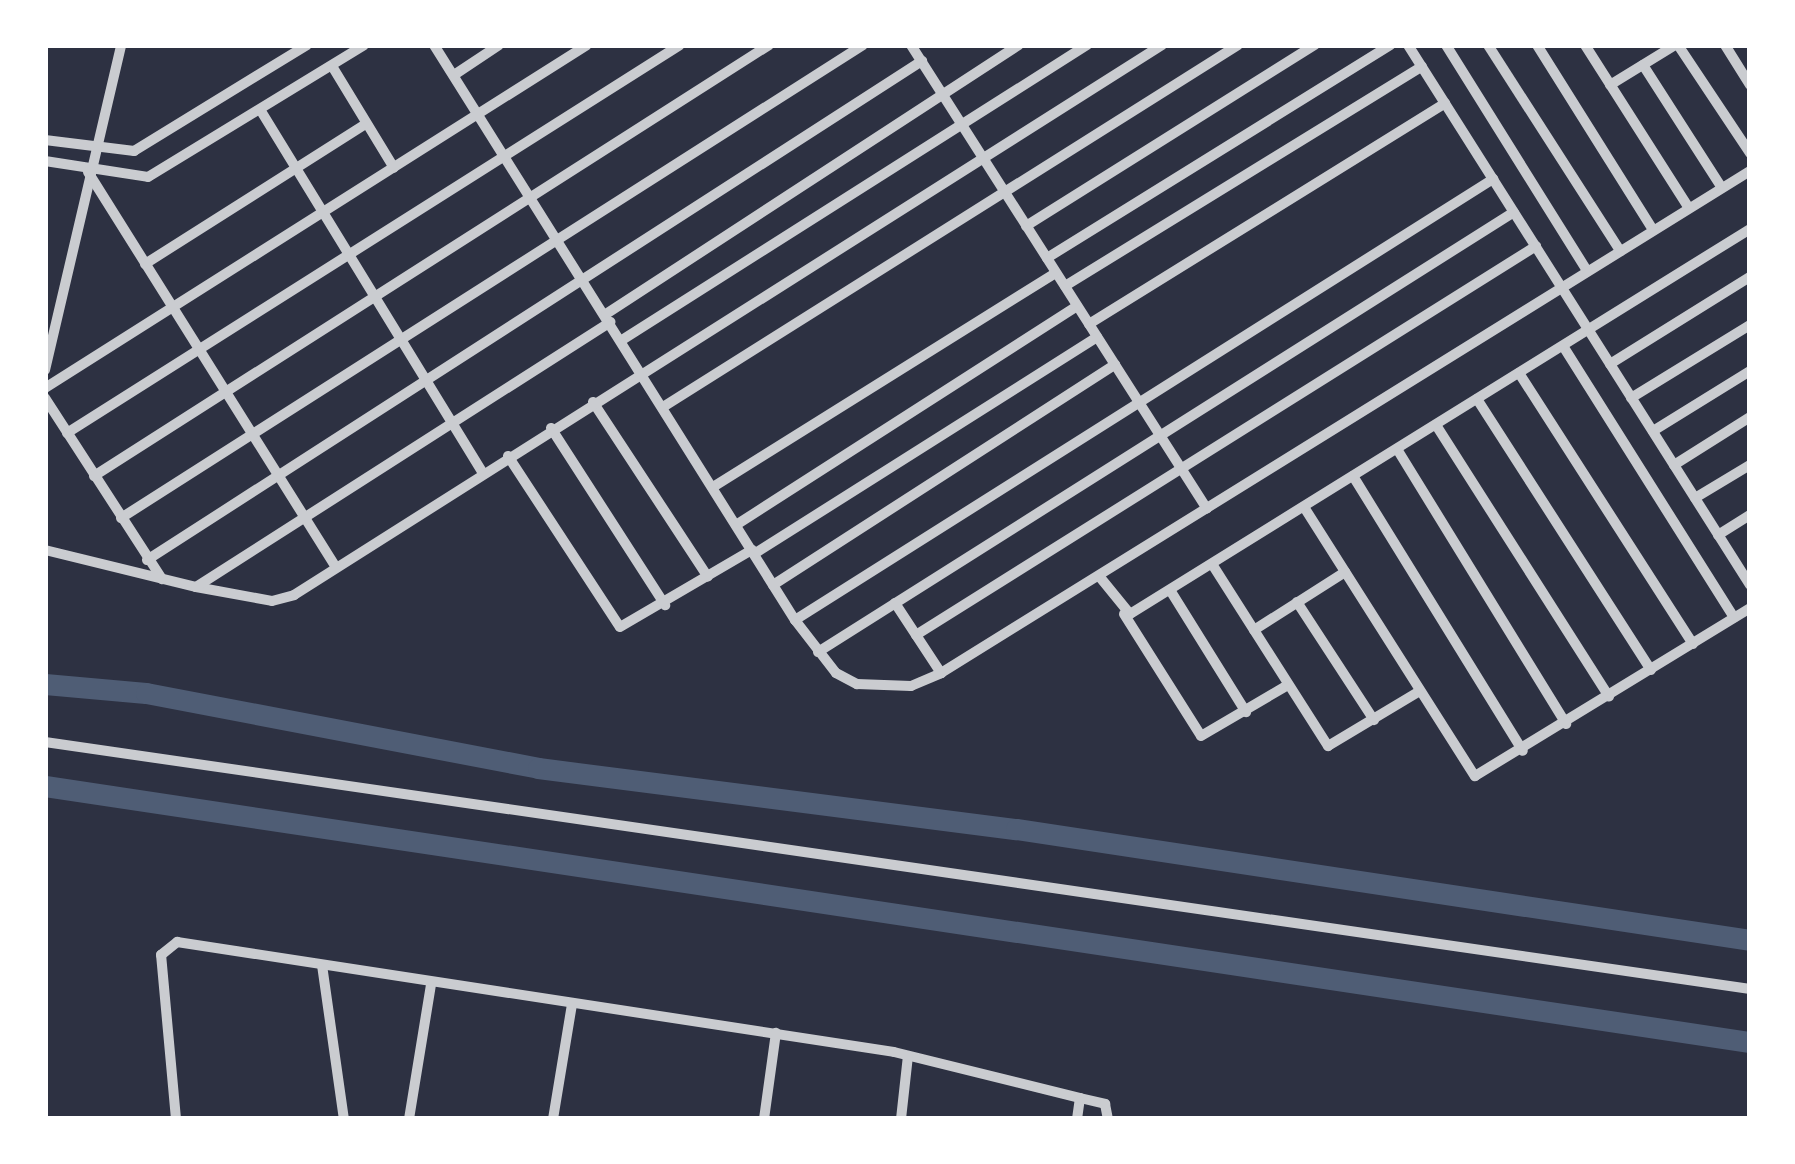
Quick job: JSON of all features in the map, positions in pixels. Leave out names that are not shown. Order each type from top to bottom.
[{"type":"street","points":[[45,370],[121,45]]},
{"type":"street","points":[[45,140],[94,150],[150,145],[307,45]]},
{"type":"street","points":[[45,161],[88,172],[148,177],[364,45]]},
{"type":"street","points":[[434,45],[795,620],[818,652],[857,684],[911,686],[940,673],[1750,171]]},
{"type":"street","points":[[454,75],[499,45]]},
{"type":"street","points":[[162,579],[45,393],[587,45]]},
{"type":"street","points":[[68,434],[680,45]]},
{"type":"street","points":[[94,476],[769,45]]},
{"type":"street","points":[[121,518],[863,45]]},
{"type":"street","points":[[911,45],[1207,509]]},
{"type":"street","points":[[196,587],[452,423],[1019,45]]},
{"type":"street","points":[[622,340],[1087,45]]},
{"type":"street","points":[[45,550],[196,587],[282,600],[1162,45]]},
{"type":"street","points":[[663,407],[1238,45]]},
{"type":"street","points":[[1026,226],[1315,45]]},
{"type":"street","points":[[1047,258],[1390,45]]},
{"type":"street","points":[[1408,45],[1750,585]]},
{"type":"street","points":[[1446,45],[1587,271]]},
{"type":"street","points":[[1489,45],[1620,251]]},
{"type":"street","points":[[1537,45],[1653,230]]},
{"type":"street","points":[[1585,45],[1689,208]]},
{"type":"street","points":[[1610,85],[1676,45],[1750,153]]},
{"type":"street","points":[[1725,45],[1750,85]]},
{"type":"street","points":[[147,560],[586,282],[922,61]]},
{"type":"street","points":[[1643,64],[1722,188]]},
{"type":"street","points":[[332,66],[394,168]]},
{"type":"street","points":[[1065,286],[1422,66]]},
{"type":"street","points":[[1089,324],[1445,103]]},
{"type":"street","points":[[261,111],[483,472]]},
{"type":"street","points":[[146,264],[366,124]]},
{"type":"street","points":[[88,172],[336,568]]},
{"type":"street","points":[[795,620],[1493,179]]},
{"type":"street","points":[[818,652],[1514,212]]},
{"type":"street","points":[[1124,614],[1170,590],[1750,229]]},
{"type":"street","points":[[916,635],[1535,246]]},
{"type":"street","points":[[713,487],[1056,273]]},
{"type":"street","points":[[1610,364],[1750,277]]},
{"type":"street","points":[[736,524],[1077,306]]},
{"type":"street","points":[[1631,398],[1750,325]]},
{"type":"street","points":[[508,457],[616,624],[631,627],[1097,337]]},
{"type":"street","points":[[1563,346],[1734,618]]},
{"type":"street","points":[[773,584],[1115,365]]},
{"type":"street","points":[[1653,431],[1750,370]]},
{"type":"street","points":[[1519,374],[1693,644]]},
{"type":"street","points":[[1478,399],[1651,670]]},
{"type":"street","points":[[593,402],[708,577]]},
{"type":"street","points":[[1674,465],[1750,418]]},
{"type":"street","points":[[1436,425],[1609,697]]},
{"type":"street","points":[[551,428],[665,605]]},
{"type":"street","points":[[1396,449],[1566,724]]},
{"type":"street","points":[[1695,498],[1750,465]]},
{"type":"street","points":[[1354,476],[1523,751]]},
{"type":"street","points":[[1304,507],[1475,776],[1523,751],[1750,608]]},
{"type":"street","points":[[1718,535],[1750,515]]},
{"type":"street","points":[[1212,564],[1328,746],[1420,691]]},
{"type":"street","points":[[1253,630],[1345,572]]},
{"type":"street","points":[[1099,576],[1198,733],[1209,735],[1288,685]]},
{"type":"street","points":[[1170,590],[1246,712]]},
{"type":"street","points":[[1298,602],[1374,720]]},
{"type":"street","points":[[895,603],[940,673]]},
{"type":"street","points":[[45,742],[1750,989]]},
{"type":"street","points":[[176,1119],[163,947],[177,942],[908,1056],[1103,1102],[1108,1119]]},
{"type":"street","points":[[322,965],[344,1119]]},
{"type":"street","points":[[410,1119],[431,984]]},
{"type":"street","points":[[553,1119],[572,1004]]},
{"type":"street","points":[[764,1119],[776,1033]]},
{"type":"street","points":[[901,1119],[908,1056]]},
{"type":"street","points":[[1077,1119],[1080,1098]]},
{"type":"waterway","points":[[45,684],[146,693],[538,768],[1016,829],[1750,940]]},
{"type":"waterway","points":[[45,786],[1750,1042]]}]
